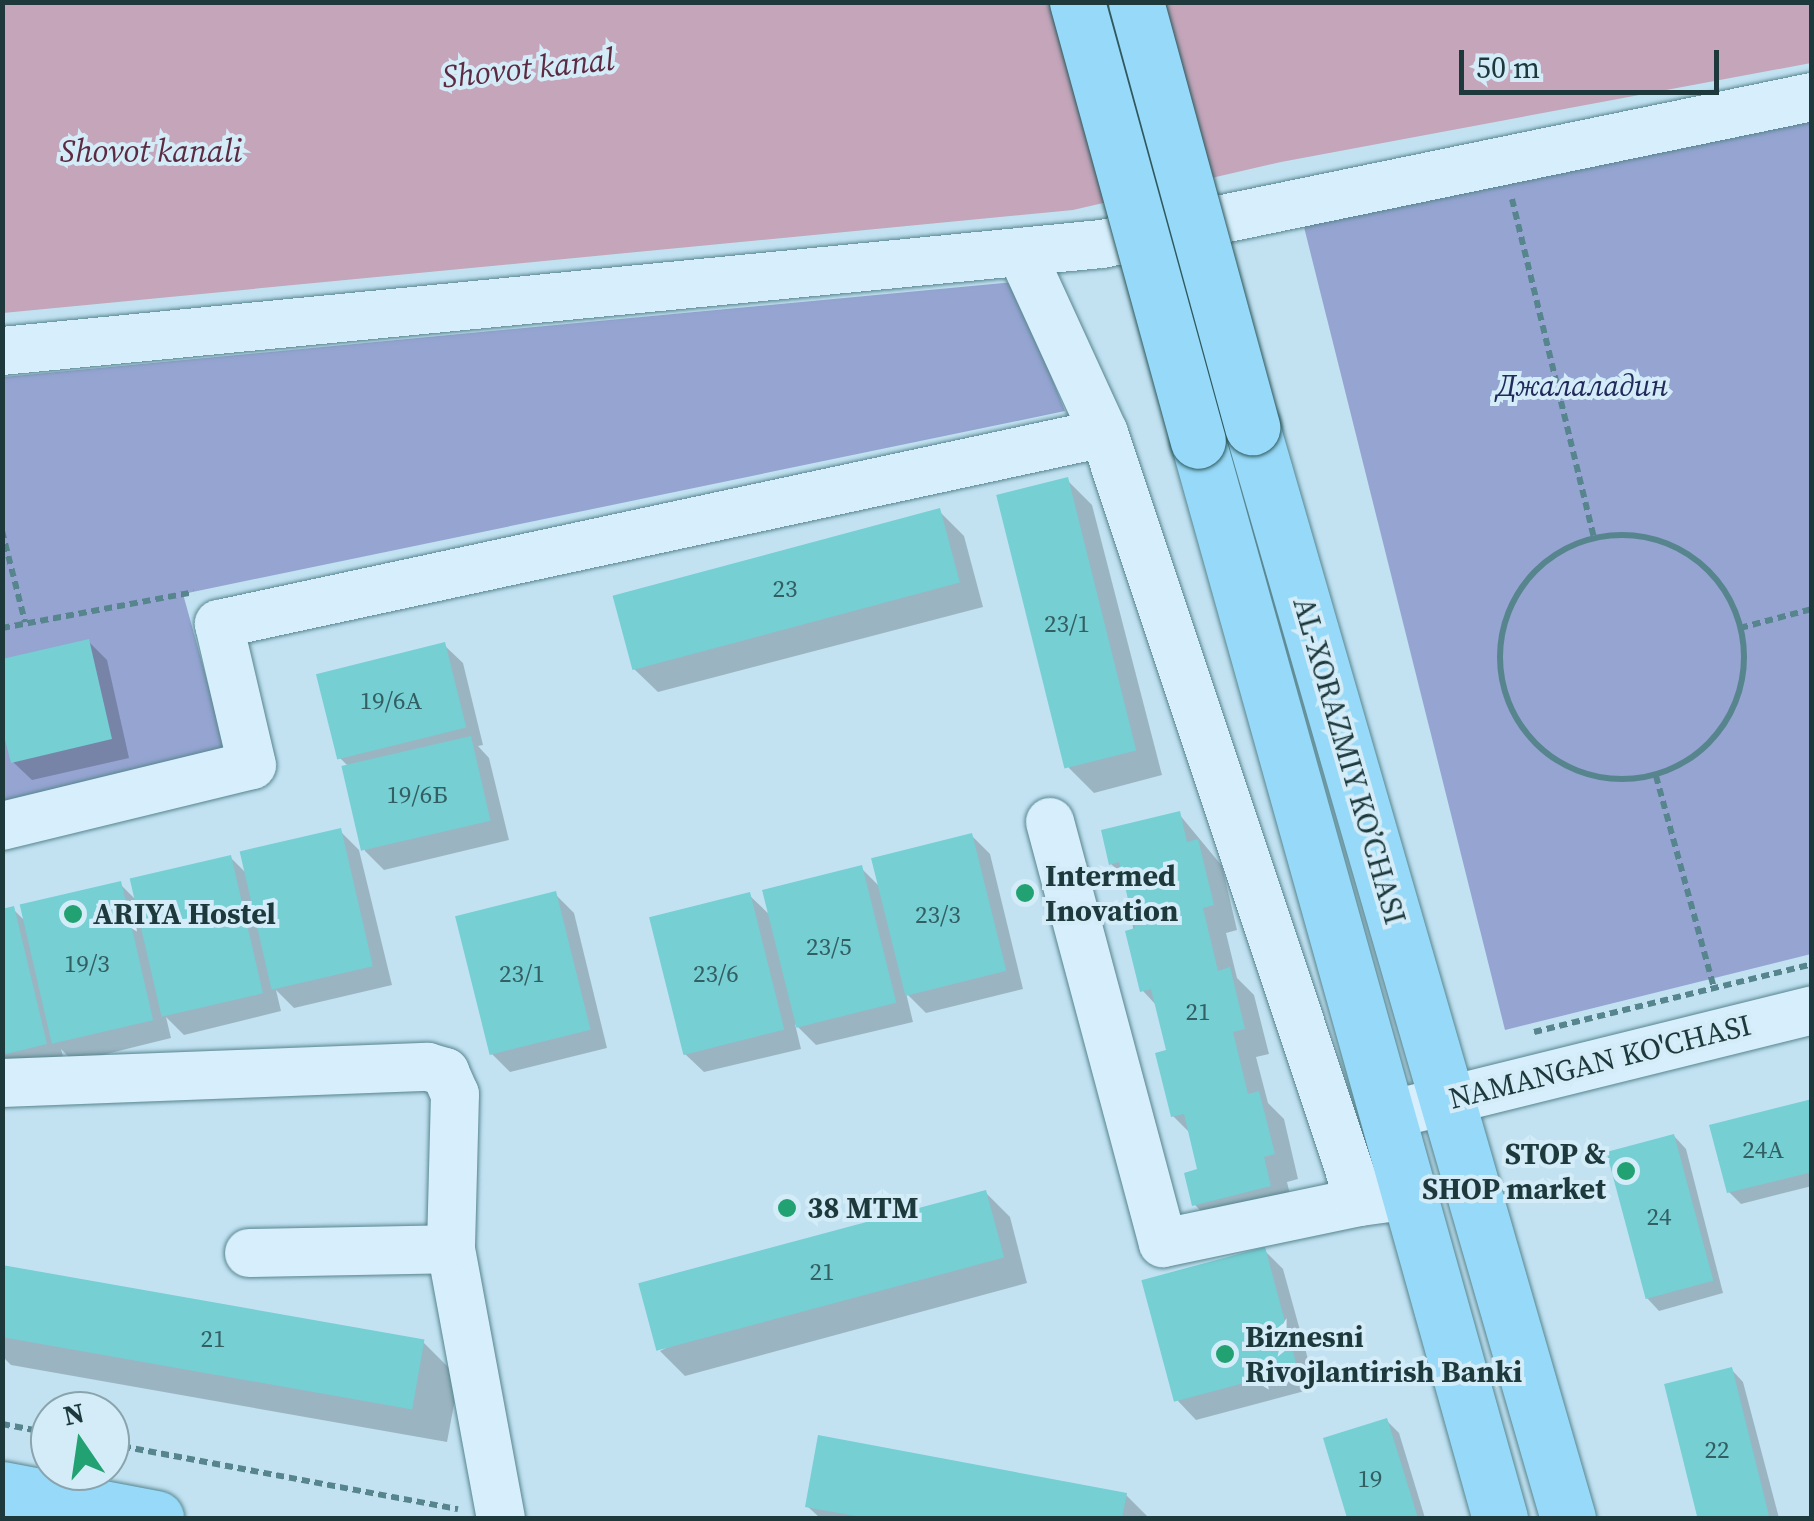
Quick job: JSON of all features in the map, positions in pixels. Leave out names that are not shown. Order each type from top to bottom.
[{"type":"main road","name":"AL-XORAZMIY KO’CHASI","points":[[1077,2],[1389,1115],[1386,1199],[1500,1518]]},
{"type":"main road","name":"AL-XORAZMIY KO’CHASI","points":[[1136,2],[1252,426],[1568,1518]]},
{"type":"main road","points":[[2,1489],[156,1518]]},
{"type":"street","points":[[2,350],[1102,244],[1812,97]]},
{"type":"street","points":[[1021,252],[1104,434],[1386,1199],[1162,1243],[1050,822]]},
{"type":"street","points":[[2,826],[252,765],[220,624],[1104,434]]},
{"type":"street","name":"NAMANGAN KO'CHASI","points":[[1389,1115],[1812,1010]]},
{"type":"street","points":[[2,1083],[428,1067],[445,1072],[455,1094],[451,1249],[501,1518]]},
{"type":"street","points":[[248,1253],[451,1249]]},
{"type":"path","points":[[1502,159],[1594,538]]},
{"type":"path","points":[[2,531],[26,622]]},
{"type":"path","points":[[1636,535],[1677,547],[1712,572],[1740,628],[1746,647],[1742,689],[1724,728],[1694,758],[1656,776],[1617,780],[1578,773],[1544,753],[1518,724],[1503,688],[1499,650],[1508,612],[1528,578],[1558,552],[1594,538],[1636,535]]},
{"type":"path","points":[[2,628],[194,592],[220,624]]},
{"type":"path","points":[[1740,628],[1812,610]]},
{"type":"path","points":[[1656,776],[1714,988]]},
{"type":"path","points":[[1534,1032],[1812,964]]},
{"type":"path","points":[[2,1424],[30,1429]]},
{"type":"path","points":[[130,1448],[501,1518]]},
{"type":"green space","name":"Джалаладин","points":[[1811,108],[1811,954],[1505,1030],[1299,207]]},
{"type":"green space","points":[[1014,282],[1065,411],[183,594],[227,752],[3,808],[3,377]]},
{"type":"water","name":"Shovot kanali","points":[[3,3],[1811,3],[1811,63],[1281,162],[1073,210],[3,313]]},
{"type":"building","points":[[1068,477],[1136,751],[1064,769],[996,495]]},
{"type":"building","points":[[940,508],[960,582],[632,670],[613,596]]},
{"type":"building","points":[[89,639],[112,739],[11,763],[2,728],[2,659]]},
{"type":"building","points":[[445,642],[466,727],[337,760],[316,674]]},
{"type":"building","points":[[471,736],[491,821],[361,851],[341,766]]},
{"type":"building","points":[[1180,811],[1187,842],[1198,839],[1214,905],[1203,908],[1218,971],[1230,967],[1245,1029],[1233,1032],[1248,1094],[1259,1091],[1275,1154],[1264,1157],[1271,1186],[1192,1206],[1184,1173],[1197,1169],[1184,1114],[1171,1117],[1155,1053],[1166,1050],[1151,989],[1140,992],[1125,931],[1135,928],[1119,862],[1109,865],[1101,830]]},
{"type":"building","points":[[341,828],[373,966],[272,990],[240,851]]},
{"type":"building","points":[[972,833],[1006,971],[905,996],[871,858]]},
{"type":"building","points":[[231,855],[263,993],[162,1017],[130,878]]},
{"type":"building","points":[[862,865],[896,1003],[796,1028],[762,890]]},
{"type":"building","points":[[121,881],[153,1020],[52,1044],[20,904]]},
{"type":"building","points":[[556,891],[591,1030],[490,1055],[455,916]]},
{"type":"building","points":[[750,892],[784,1030],[683,1055],[649,917]]},
{"type":"building","points":[[14,906],[47,1044],[2,1055],[2,909]]},
{"type":"building","points":[[1812,1099],[1812,1172],[1727,1193],[1709,1125]]},
{"type":"building","points":[[1674,1134],[1713,1281],[1646,1299],[1606,1152]]},
{"type":"building","points":[[986,1190],[1004,1258],[656,1351],[638,1283]]},
{"type":"building","points":[[1265,1247],[1298,1369],[1174,1402],[1141,1280]]},
{"type":"building","points":[[2,1265],[424,1339],[412,1409],[2,1337]]},
{"type":"building","points":[[1732,1367],[1769,1515],[1698,1518],[1664,1384]]},
{"type":"building","points":[[1387,1418],[1418,1518],[1347,1518],[1323,1438]]},
{"type":"building","points":[[818,1435],[1127,1493],[1122,1518],[867,1518],[805,1507]]},
{"type":"place","name":"Intermed Inovation","points":[[1025,893]]},
{"type":"place","name":"ARIYA Hostel","points":[[73,914]]},
{"type":"place","name":"STOP & SHOP market","points":[[1626,1171]]},
{"type":"place","name":"38 MTM","points":[[787,1208]]},
{"type":"place","name":"Biznesni Rivojlantirish Banki","points":[[1225,1354]]},
{"type":"water label","name":"Shovot kanal","points":[[528,68]]}]
